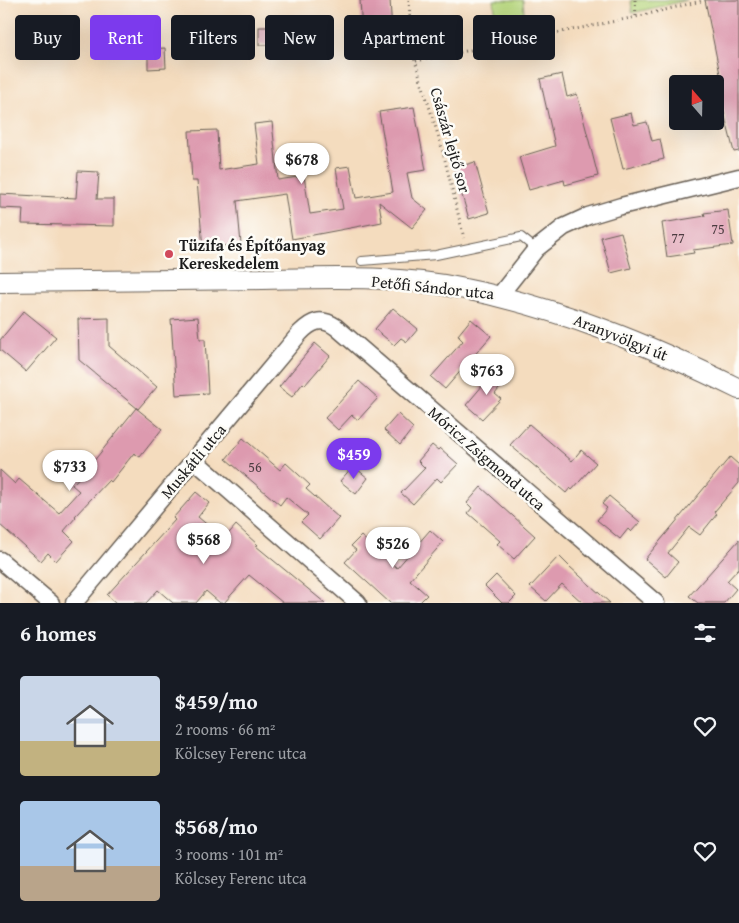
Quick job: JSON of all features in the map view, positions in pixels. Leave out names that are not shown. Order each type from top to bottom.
[{"type":"street","name":"Petőfi Sándor utca","points":[[0,282],[328,278],[406,280],[459,287],[499,296],[536,249],[564,227],[588,216],[622,206],[739,177]]},
{"type":"street","name":"Aranyvölgyi út","points":[[499,296],[600,327],[739,388]]},
{"type":"street","name":"Muskátli utca","points":[[74,603],[300,333],[308,325],[315,322]]},
{"type":"street","name":"Móricz Zsigmond utca","points":[[315,322],[328,322],[336,327],[656,603]]},
{"type":"street","points":[[194,460],[358,603]]},
{"type":"street","points":[[0,560],[51,603]]},
{"type":"lane","points":[[362,261],[436,255],[520,237],[536,249]]},
{"type":"path","name":"Császár lejtő sor","points":[[409,0],[412,51],[442,148],[467,249]]},
{"type":"path","points":[[635,0],[636,17]]},
{"type":"path","points":[[416,61],[636,17],[705,0]]},
{"type":"green space","points":[[494,0],[523,0],[524,15],[495,15]]},
{"type":"green space","points":[[631,0],[687,0],[632,13]]},
{"type":"building","points":[[360,0],[390,0],[391,15],[361,15]]},
{"type":"building","points":[[705,0],[739,0],[739,151],[734,152],[724,113],[724,75],[720,75]]},
{"type":"building","points":[[259,27],[265,27],[265,45],[259,45]]},
{"type":"building","points":[[161,48],[165,48],[166,68],[148,69],[148,60],[161,60]]},
{"type":"building","points":[[562,74],[567,97],[577,94],[598,176],[565,185],[564,180],[529,190],[519,157],[555,146],[540,79]]},
{"type":"building","points":[[414,107],[426,170],[407,173],[412,198],[427,210],[412,228],[379,202],[382,222],[292,239],[285,194],[237,201],[241,244],[203,248],[197,181],[192,181],[189,131],[217,130],[219,170],[259,164],[254,124],[272,122],[278,180],[304,176],[310,214],[343,209],[336,168],[350,166],[356,198],[393,192],[379,112]]},
{"type":"building","points":[[631,113],[634,125],[647,122],[652,141],[660,139],[664,159],[623,169],[610,118]]},
{"type":"building","points":[[475,162],[489,213],[469,219],[454,168]]},
{"type":"building","points":[[78,171],[99,172],[97,199],[114,199],[114,226],[22,224],[23,209],[0,208],[0,194],[76,198]]},
{"type":"building","points":[[728,210],[733,245],[693,250],[694,253],[667,257],[662,223],[705,216],[704,213]]},
{"type":"building","points":[[621,232],[631,268],[611,273],[601,237]]},
{"type":"building","points":[[393,308],[418,329],[407,342],[401,338],[394,345],[375,329]]},
{"type":"building","points":[[24,311],[56,337],[26,372],[0,350],[0,340]]},
{"type":"building","points":[[198,317],[200,339],[205,339],[208,393],[176,395],[171,319]]},
{"type":"building","points":[[109,318],[109,346],[157,387],[138,409],[79,360],[78,319]]},
{"type":"building","points":[[471,319],[491,336],[445,389],[431,377],[463,341],[458,335]]},
{"type":"building","points":[[315,343],[330,356],[292,397],[279,387]]},
{"type":"building","points":[[495,371],[506,380],[495,394],[501,399],[482,419],[466,405]]},
{"type":"building","points":[[359,381],[378,398],[358,420],[352,415],[338,430],[325,418]]},
{"type":"building","points":[[136,408],[162,429],[140,457],[134,453],[111,482],[109,480],[75,516],[64,531],[74,541],[56,561],[48,553],[41,561],[0,525],[0,470],[15,484],[19,479],[59,513],[79,491],[72,485],[89,467]]},
{"type":"building","points":[[398,414],[413,428],[400,445],[384,430]]},
{"type":"building","points":[[529,424],[572,461],[581,450],[596,463],[572,490],[570,488],[566,493],[510,445]]},
{"type":"building","points":[[243,438],[280,470],[286,463],[310,485],[306,489],[339,518],[320,539],[301,522],[308,515],[286,497],[280,505],[226,459]]},
{"type":"building","points":[[432,445],[438,450],[440,448],[458,464],[441,482],[437,478],[413,504],[401,493],[425,468],[418,461]]},
{"type":"building","points":[[730,457],[739,465],[739,483],[714,512],[717,514],[700,535],[689,527],[668,553],[678,562],[666,577],[645,559]]},
{"type":"building","points":[[353,466],[368,478],[356,494],[340,481]]},
{"type":"building","points":[[481,487],[535,536],[514,559],[497,544],[500,541],[468,513],[472,508],[467,503]]},
{"type":"building","points":[[196,492],[209,503],[198,517],[224,539],[236,525],[258,545],[256,546],[325,603],[283,603],[249,575],[224,603],[220,603],[206,591],[196,603],[173,603],[158,590],[146,603],[116,603],[107,595],[175,520],[173,518]]},
{"type":"building","points":[[609,496],[640,522],[631,532],[628,529],[620,539],[597,520],[607,508],[602,504]]},
{"type":"building","points":[[430,530],[443,542],[410,580],[427,595],[419,603],[390,603],[345,562],[356,550],[351,546],[361,536],[397,568]]},
{"type":"building","points":[[739,540],[739,568],[727,581],[736,589],[724,603],[698,603],[689,596]]},
{"type":"building","points":[[559,556],[610,603],[583,603],[562,584],[546,601],[530,587]]},
{"type":"building","points":[[496,575],[516,596],[509,603],[502,603],[485,586]]},
{"type":"place","name":"Tüzifa és Építőanyag Kereskedelem","points":[[169,254]]}]
